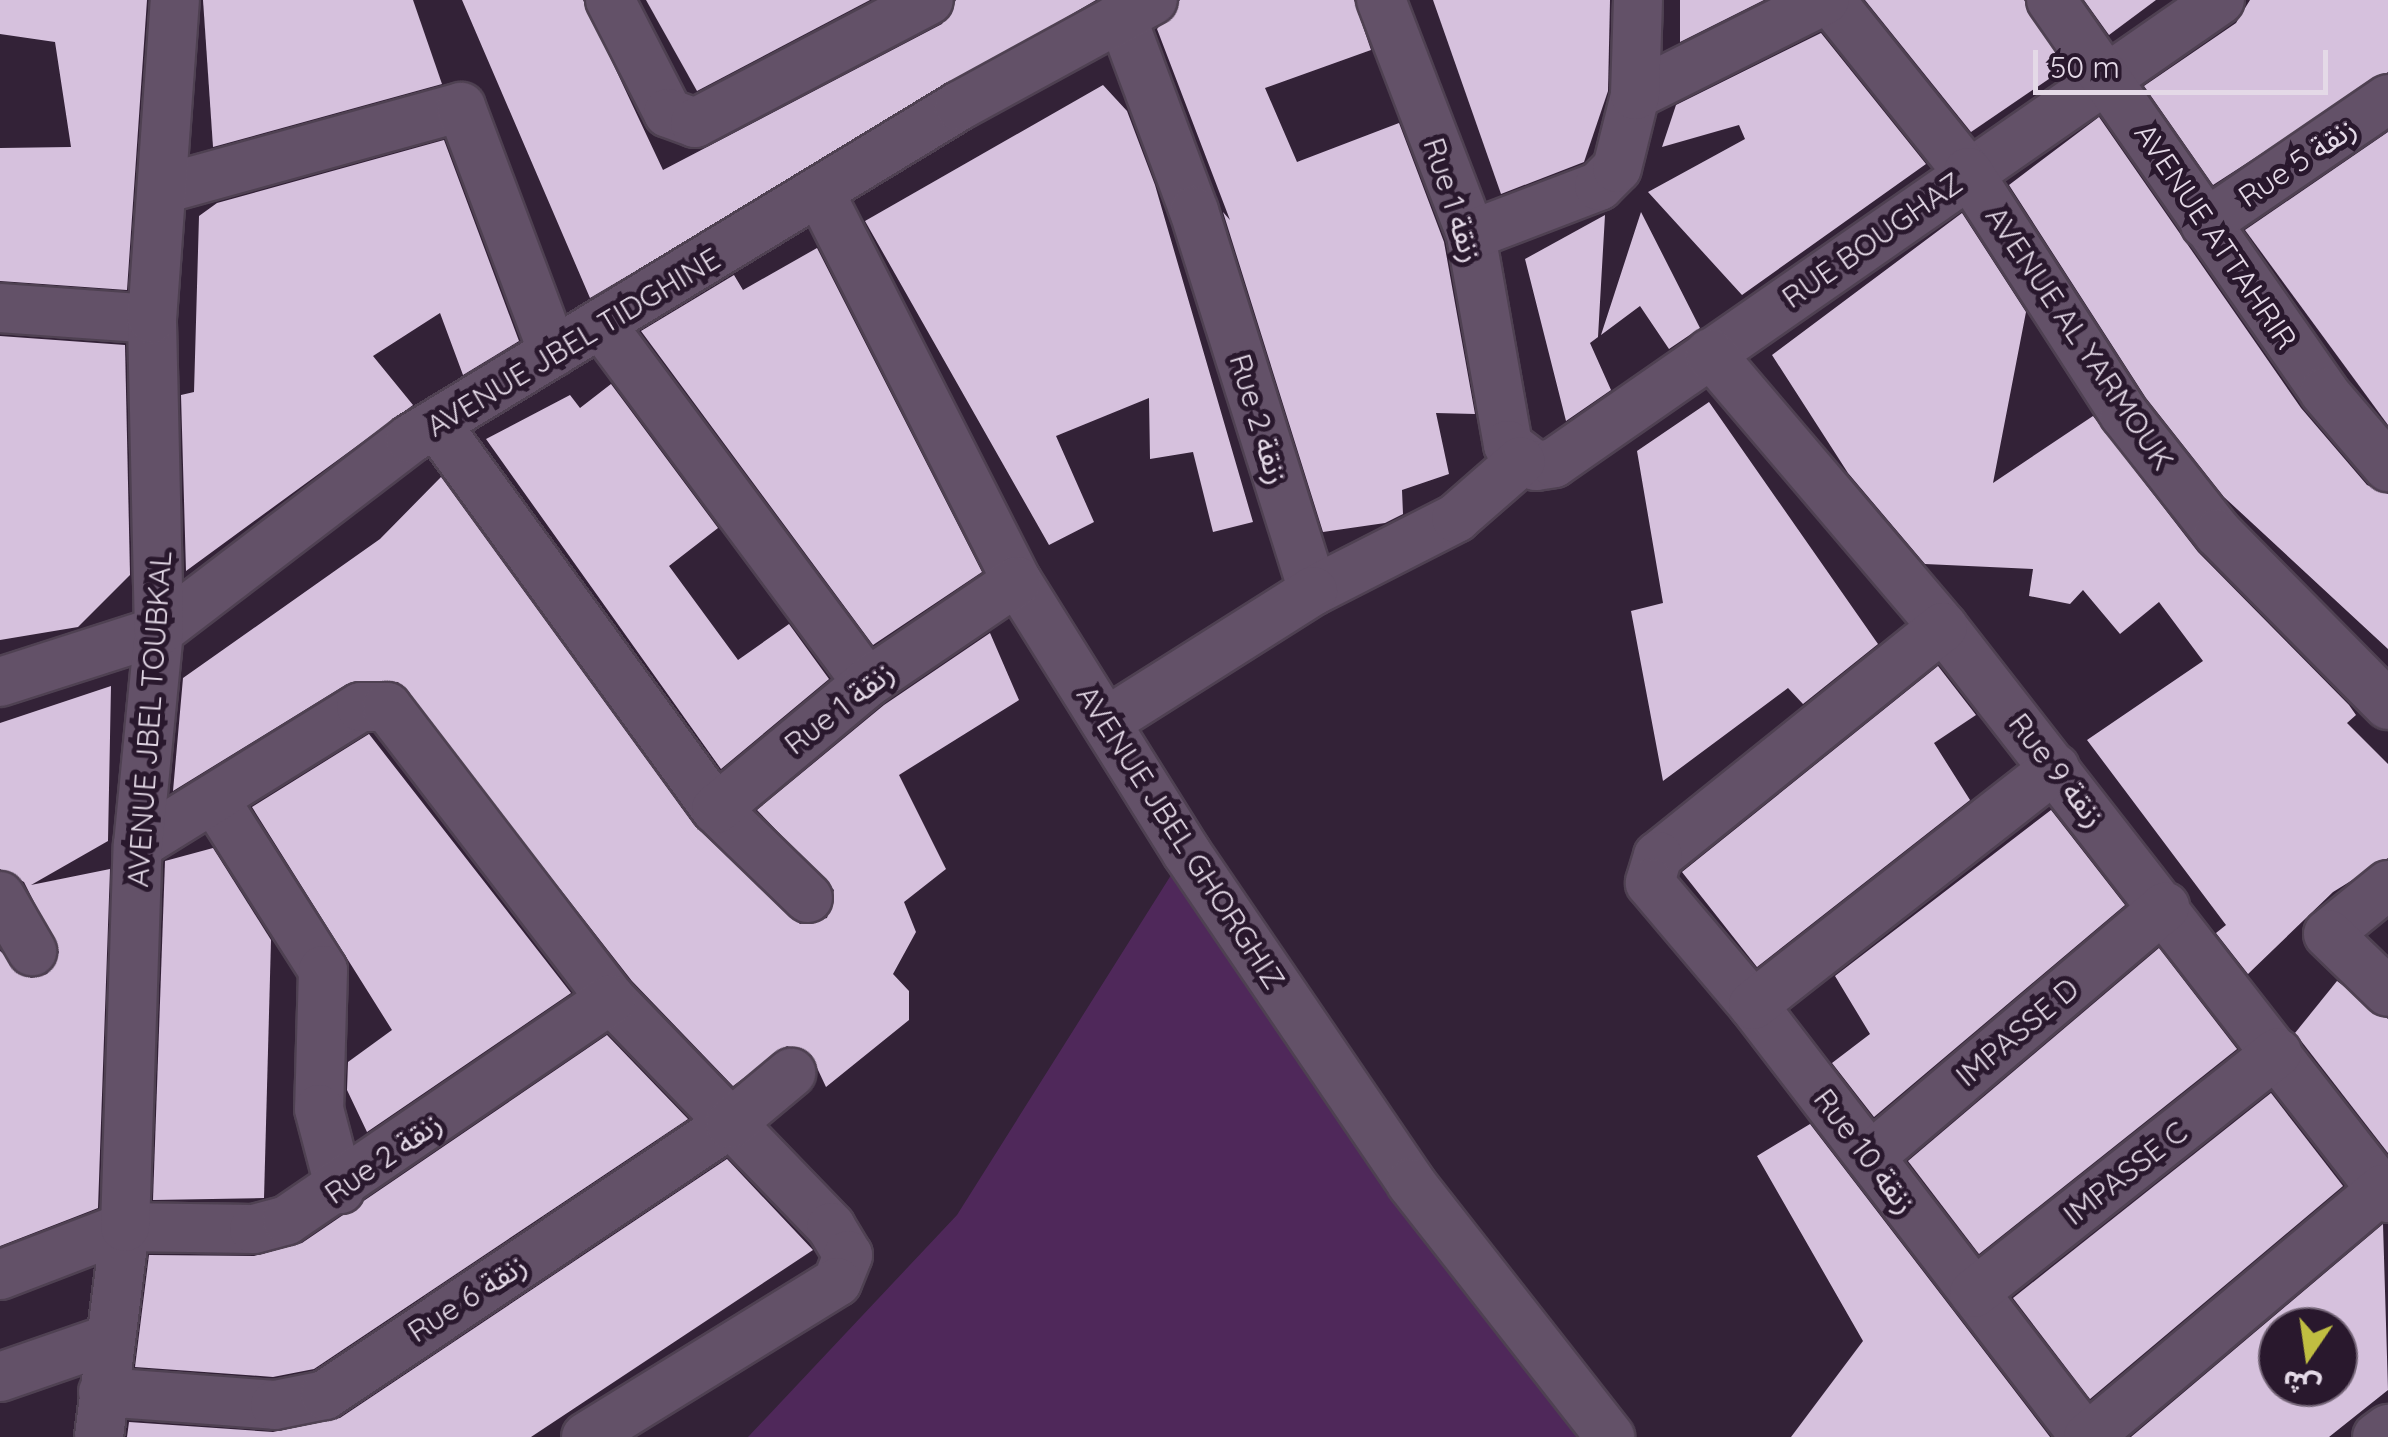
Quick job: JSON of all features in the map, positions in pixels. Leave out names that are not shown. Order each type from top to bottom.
[{"type":"street","name":"AVENUE JBEL TOUBKAL","points":[[101,1414],[107,1340],[125,1227],[138,845],[159,631],[152,319],[167,188],[175,0]]},
{"type":"street","points":[[610,0],[652,89],[683,123],[708,120],[929,0]]},
{"type":"street","name":"Rue 1 زنقة","points":[[1382,0],[1471,236],[1508,445],[1520,461]]},
{"type":"street","points":[[1471,236],[1605,182],[1622,156],[1635,96],[1638,0]]},
{"type":"street","points":[[1635,96],[1828,0]]},
{"type":"street","name":"AVENUE AL YARMOUK","points":[[1828,0],[1968,172],[2124,414],[2218,532],[2388,705]]},
{"type":"street","name":"AVENUE ATTAHRIR","points":[[2051,0],[2109,78],[2205,224],[2388,467]]},
{"type":"street","name":"RUE BOUGHAZ","points":[[1520,461],[1554,463],[2220,0]]},
{"type":"street","name":"AVENUE JBEL TIDGHINE","points":[[0,682],[159,631],[436,424],[1137,7]]},
{"type":"street","name":"Rue 2 زنقة","points":[[1137,7],[1194,211],[1314,591]]},
{"type":"street","name":"Rue 5 زنقة","points":[[2205,224],[2388,100]]},
{"type":"street","points":[[167,188],[461,108],[553,352]]},
{"type":"street","name":"AVENUE JBEL GHORGHIZ","points":[[820,193],[1017,580],[1106,722],[1410,1182],[1610,1437]]},
{"type":"street","points":[[0,308],[152,319]]},
{"type":"street","points":[[602,326],[867,682]]},
{"type":"street","name":"Rue 9 زنقة","points":[[1710,354],[1943,627],[2385,1194]]},
{"type":"street","points":[[436,424],[716,809],[808,898]]},
{"type":"street","points":[[1106,722],[1314,591],[1456,518],[1520,461]]},
{"type":"street","name":"Rue 1 زنقة","points":[[716,809],[867,682],[1017,580]]},
{"type":"street","name":"Rue 10 زنقة","points":[[1943,627],[1652,866],[1653,890],[1753,1005],[2086,1437]]},
{"type":"street","points":[[138,845],[361,707],[386,707],[612,999],[832,1227],[848,1255],[836,1282],[586,1437]]},
{"type":"street","points":[[1753,1005],[2056,768]]},
{"type":"street","points":[[214,798],[323,970],[319,1109],[340,1189]]},
{"type":"street","points":[[2388,885],[2328,934],[2388,992]]},
{"type":"street","points":[[0,896],[32,951]]},
{"type":"street","name":"IMPASSE D","points":[[1870,1157],[2165,907]]},
{"type":"street","name":"Rue 2 زنقة","points":[[125,1227],[254,1230],[340,1189],[612,999]]},
{"type":"street","name":"IMPASSE C","points":[[1974,1293],[2277,1053]]},
{"type":"street","name":"Rue 6 زنقة","points":[[101,1414],[276,1405],[325,1394],[730,1124],[790,1073]]},
{"type":"street","points":[[2086,1437],[2385,1194]]},
{"type":"street","points":[[2,1274],[125,1227]]},
{"type":"street","points":[[0,1377],[107,1340]]},
{"type":"street","points":[[2378,1437],[2388,1429]]},
{"type":"shaded area","points":[[1173,872],[1579,1437],[748,1437],[957,1215]]},
{"type":"building","points":[[0,0],[147,0],[127,290],[0,281],[0,148],[71,147],[55,42],[0,34]]},
{"type":"building","points":[[203,0],[413,0],[442,84],[213,147]]},
{"type":"building","points":[[462,0],[583,0],[663,170],[942,24],[956,0],[1096,0],[590,298]]},
{"type":"building","points":[[646,0],[870,0],[697,91]]},
{"type":"building","points":[[1180,0],[1354,0],[1371,50],[1265,88],[1297,162],[1399,123],[1444,242],[1475,414],[1436,413],[1449,474],[1402,490],[1403,514],[1385,523],[1323,532],[1223,212],[1230,220],[1157,29]]},
{"type":"building","points":[[1433,0],[1610,0],[1608,91],[1584,162],[1501,194]]},
{"type":"building","points":[[1680,0],[1764,0],[1680,42]]},
{"type":"building","points":[[1865,0],[2024,0],[2065,68],[1971,132]]},
{"type":"building","points":[[2084,0],[2156,0],[2109,35]]},
{"type":"building","points":[[2250,0],[2388,0],[2388,72],[2213,185],[2144,86],[2236,23]]},
{"type":"building","points":[[1821,33],[1926,164],[1742,295],[1648,192],[1745,139],[1739,125],[1662,147],[1676,105]]},
{"type":"building","points":[[1103,85],[1127,111],[1155,185],[1253,522],[1213,532],[1193,452],[1150,459],[1149,398],[1056,436],[1094,522],[1049,545],[865,221]]},
{"type":"building","points":[[2099,117],[2301,408],[2367,485],[2388,494],[2388,649],[2224,497],[2146,398],[2009,185]]},
{"type":"building","points":[[2388,132],[2388,425],[2245,230]]},
{"type":"building","points":[[444,140],[519,341],[463,375],[440,313],[373,356],[413,405],[186,571],[181,395],[194,392],[199,216],[217,203]]},
{"type":"building","points":[[1641,212],[1700,328],[1669,349],[1640,306],[1601,335]]},
{"type":"building","points":[[1962,213],[2026,312],[1993,483],[2093,416],[2198,552],[2349,705],[2356,715],[2347,723],[2388,764],[2388,858],[2333,892],[2248,974],[2216,933],[2226,925],[2087,740],[2203,661],[2159,602],[2120,634],[2083,590],[2070,604],[2029,596],[2033,569],[1925,564],[1848,473],[1772,355]]},
{"type":"building","points":[[1605,215],[1598,337],[1590,343],[1611,390],[1566,421],[1525,259]]},
{"type":"building","points":[[817,248],[982,572],[873,645],[641,331],[734,275],[743,290]]},
{"type":"building","points":[[0,336],[125,345],[130,575],[78,627],[0,640]]},
{"type":"building","points":[[611,384],[718,528],[669,566],[738,660],[789,624],[829,679],[721,769],[486,439],[570,395],[580,408]]},
{"type":"building","points":[[1709,402],[1878,644],[1803,704],[1788,688],[1663,781],[1631,611],[1663,603],[1637,451]]},
{"type":"building","points":[[441,477],[694,825],[800,924],[827,918],[834,890],[757,810],[884,705],[990,633],[1019,700],[899,775],[946,869],[904,902],[916,932],[893,974],[909,991],[909,1020],[826,1087],[811,1055],[787,1046],[733,1086],[632,981],[398,682],[347,684],[173,791],[183,678],[380,539]]},
{"type":"building","points":[[1938,666],[1976,715],[1934,743],[1970,800],[1757,967],[1682,872]]},
{"type":"building","points":[[111,686],[108,841],[31,885],[110,869],[98,1208],[0,1246],[0,951],[31,978],[47,974],[59,952],[24,882],[0,869],[0,723]]},
{"type":"building","points":[[369,734],[571,993],[367,1132],[347,1090],[348,1062],[392,1030],[252,807]]},
{"type":"building","points":[[2051,810],[2125,905],[1874,1117],[1832,1063],[1870,1034],[1835,976]]},
{"type":"building","points":[[213,848],[271,940],[264,1198],[153,1200],[165,861]]},
{"type":"building","points":[[2159,948],[2237,1049],[1979,1254],[1908,1161]]},
{"type":"building","points":[[2337,981],[2388,1019],[2388,1153],[2295,1033]]},
{"type":"building","points":[[607,1035],[688,1119],[314,1369],[273,1377],[135,1367],[149,1255],[254,1256],[302,1243]]},
{"type":"building","points":[[2271,1093],[2343,1186],[2090,1399],[2013,1298]]},
{"type":"building","points":[[1810,1124],[2050,1437],[1791,1437],[1863,1341],[1757,1156]]},
{"type":"building","points":[[727,1159],[813,1250],[531,1437],[127,1437],[129,1422],[273,1432],[340,1418]]},
{"type":"building","points":[[2383,1224],[2388,1390],[2329,1437],[2131,1437],[2258,1330],[2258,1407],[2358,1407],[2358,1307],[2285,1307]]}]
